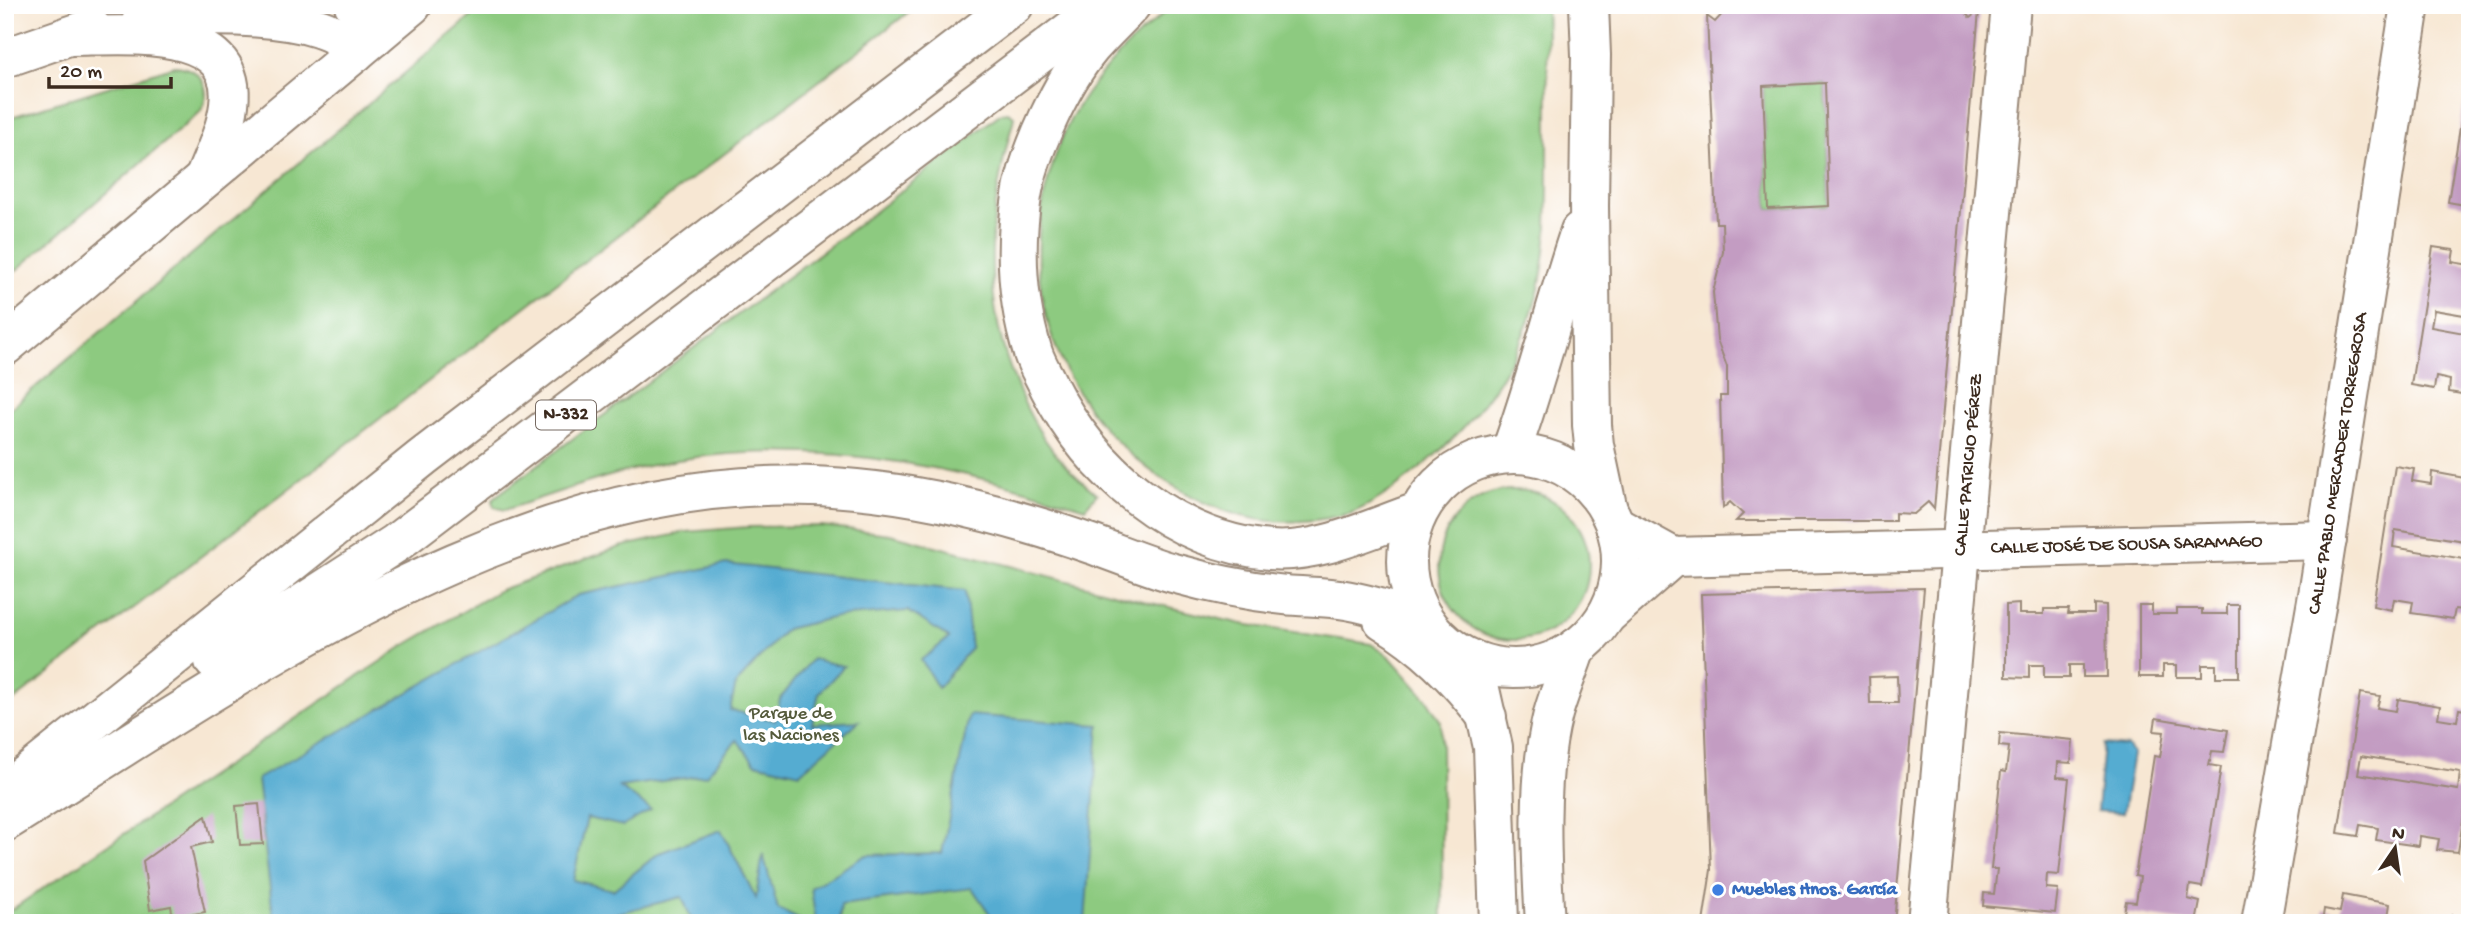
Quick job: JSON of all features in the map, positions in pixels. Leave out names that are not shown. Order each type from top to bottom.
[{"type":"main road","points":[[5,58],[161,5]]},
{"type":"main road","points":[[354,5],[370,23],[365,45]]},
{"type":"main road","points":[[5,346],[412,5]]},
{"type":"main road","name":"N-332","points":[[5,793],[423,457],[1014,5]]},
{"type":"main road","name":"N-332","points":[[5,793],[396,543],[1104,5]]},
{"type":"main road","points":[[1131,5],[1089,48],[1059,96],[1037,146],[1022,193],[1017,250],[1021,304],[1034,356],[1060,410],[1087,448],[1124,485],[1159,511],[1192,530],[1229,543],[1271,550],[1304,548],[1346,537],[1418,512]]},
{"type":"main road","points":[[1589,5],[1592,425],[1594,445],[1611,516],[1620,548],[1621,571],[1616,593],[1594,633],[1576,648],[1557,659],[1536,666],[1493,666],[1454,650],[1427,624],[1415,603],[1408,581],[1406,557],[1409,534],[1418,512],[1430,493],[1447,477],[1466,465],[1487,457],[1510,454],[1555,462],[1593,489],[1611,516],[1672,557],[1606,615]]},
{"type":"main road","name":"CALLE PATRICIO PÉREZ","points":[[1927,923],[2011,5]]},
{"type":"main road","name":"CALLE PABLO MERCADER TORREGROSA","points":[[2261,923],[2327,540],[2410,5]]},
{"type":"main road","points":[[112,21],[179,17],[261,18],[298,23],[365,45]]},
{"type":"main road","points":[[70,36],[161,37],[202,48],[215,57],[225,69],[229,85],[229,104],[224,128],[205,178]]},
{"type":"main road","points":[[1510,454],[1535,381],[1565,274],[1589,206]]},
{"type":"main road","points":[[5,822],[305,636],[417,579],[501,543],[607,510],[693,492],[780,484],[856,489],[918,498],[1075,538],[1170,572],[1282,595],[1337,598],[1427,624]]},
{"type":"main road","name":"CALLE JOSÉ DE SOUSA SARAMAGO","points":[[1672,557],[2327,540]]},
{"type":"main road","points":[[1337,598],[1373,614],[1432,654],[1462,683],[1487,717]]},
{"type":"main road","points":[[1545,923],[1542,881],[1544,772],[1553,714],[1576,648]]},
{"type":"main road","points":[[1472,659],[1493,747],[1499,923]]},
{"type":"green space","points":[[485,5],[918,5],[5,707],[5,413]]},
{"type":"green space","points":[[1174,5],[1546,5],[1547,226],[1541,279],[1529,320],[1497,385],[1467,423],[1404,481],[1375,501],[1351,513],[1299,521],[1257,519],[1215,507],[1168,482],[1127,451],[1094,415],[1068,373],[1049,328],[1040,279],[1039,228],[1049,176],[1061,141],[1077,108],[1109,65]]},
{"type":"green space","points":[[175,66],[192,71],[202,81],[206,95],[200,112],[5,280],[5,119]]},
{"type":"green space","points":[[1825,83],[1829,206],[1768,209],[1763,86]]},
{"type":"green space","points":[[1008,112],[1014,116],[998,189],[992,256],[998,323],[1018,388],[1038,429],[1065,465],[1097,494],[1085,508],[1036,493],[936,469],[832,454],[781,452],[729,454],[656,464],[569,488],[505,510],[494,507],[492,501],[495,497],[864,220],[1001,113]]},
{"type":"green space","points":[[1514,490],[1543,496],[1567,512],[1583,536],[1589,565],[1583,594],[1567,618],[1543,634],[1514,640],[1485,634],[1461,618],[1445,594],[1439,565],[1445,536],[1461,512],[1485,496]]},
{"type":"green space","name":"Parque de las Naciones","points":[[821,526],[890,534],[1147,602],[1242,624],[1371,644],[1390,657],[1426,698],[1441,722],[1442,923],[5,923],[5,914],[402,647],[500,590],[620,547],[686,532],[748,527]]},
{"type":"water","points":[[726,564],[965,591],[971,648],[938,688],[921,660],[949,638],[908,611],[836,617],[786,629],[736,684],[730,710],[775,720],[780,699],[812,659],[844,666],[819,693],[812,724],[859,721],[800,773],[755,763],[737,740],[706,775],[619,787],[651,810],[623,826],[587,818],[573,880],[613,890],[659,853],[721,830],[756,898],[763,854],[778,909],[806,923],[693,923],[682,897],[579,923],[274,923],[257,779],[578,595]]},
{"type":"water","points":[[969,715],[1099,725],[1085,923],[996,923],[972,888],[841,905],[839,923],[816,923],[811,888],[866,855],[942,853]]},
{"type":"water","points":[[2103,744],[2127,746],[2133,754],[2123,813],[2097,811]]},
{"type":"building","points":[[1723,5],[1958,5],[1970,18],[1979,11],[1934,509],[1928,502],[1914,514],[1895,513],[1895,521],[1736,521],[1743,514],[1730,502],[1723,508],[1720,396],[1727,396],[1727,367],[1717,340],[1713,292],[1723,252],[1722,223],[1716,223],[1707,16],[1715,22],[1727,9]],"holes":[[[1825,83],[1829,206],[1768,209],[1763,86]]]},
{"type":"building","points":[[2470,78],[2470,206],[2448,202]]},
{"type":"building","points":[[2433,247],[2454,250],[2452,262],[2470,265],[2470,316],[2434,310],[2431,327],[2470,334],[2468,395],[2449,392],[2450,380],[2436,377],[2434,389],[2411,385]]},
{"type":"building","points":[[2395,466],[2414,469],[2412,481],[2431,484],[2432,472],[2470,479],[2470,542],[2395,530],[2393,547],[2470,560],[2470,611],[2455,609],[2453,619],[2411,613],[2413,602],[2394,599],[2392,610],[2373,606]]},
{"type":"building","points":[[1924,588],[1894,923],[1703,923],[1711,870],[1701,594]],"holes":[[[1897,676],[1898,703],[1870,703],[1869,677]]]},
{"type":"building","points":[[2019,604],[2019,614],[2044,614],[2044,609],[2069,609],[2068,614],[2094,614],[2094,604],[2106,605],[2107,677],[2083,677],[2083,665],[2069,665],[2069,678],[2044,678],[2044,665],[2029,665],[2029,678],[2006,677],[2006,605]]},
{"type":"building","points":[[2139,605],[2152,605],[2152,614],[2177,614],[2177,609],[2202,609],[2202,614],[2227,614],[2227,605],[2239,605],[2239,677],[2216,677],[2216,665],[2202,665],[2202,677],[2177,677],[2177,665],[2163,665],[2163,677],[2139,677]]},
{"type":"building","points":[[2360,693],[2380,696],[2377,708],[2396,711],[2398,699],[2440,706],[2438,718],[2457,721],[2459,709],[2470,711],[2470,777],[2458,852],[2437,850],[2439,839],[2420,836],[2419,846],[2376,840],[2378,828],[2360,825],[2358,836],[2338,833]],"holes":[[[2361,756],[2460,772],[2458,790],[2358,774]]]},
{"type":"building","points":[[2156,718],[2228,730],[2224,752],[2212,751],[2209,765],[2221,767],[2202,887],[2190,885],[2188,899],[2200,902],[2196,923],[2124,913],[2126,901],[2136,902],[2140,877],[2135,876],[2154,756],[2160,757],[2164,732],[2154,731]]},
{"type":"building","points":[[2000,733],[2073,740],[2071,763],[2058,762],[2057,777],[2069,778],[2059,875],[2047,874],[2046,888],[2058,889],[2055,913],[1983,906],[1984,893],[1994,894],[1997,869],[1991,869],[2001,771],[2006,772],[2009,747],[1999,746]]},
{"type":"building","points":[[259,804],[263,844],[240,845],[236,806]]},
{"type":"building","points":[[206,816],[212,842],[191,847],[205,912],[173,918],[171,906],[150,910],[143,861]]},
{"type":"building","points":[[2343,895],[2390,904],[2387,923],[2322,923],[2324,909],[2340,912]]},
{"type":"building","points":[[2452,915],[2470,917],[2470,923],[2451,923]]},
{"type":"place","name":"Muebles Hnos. García","points":[[1718,890]]}]
